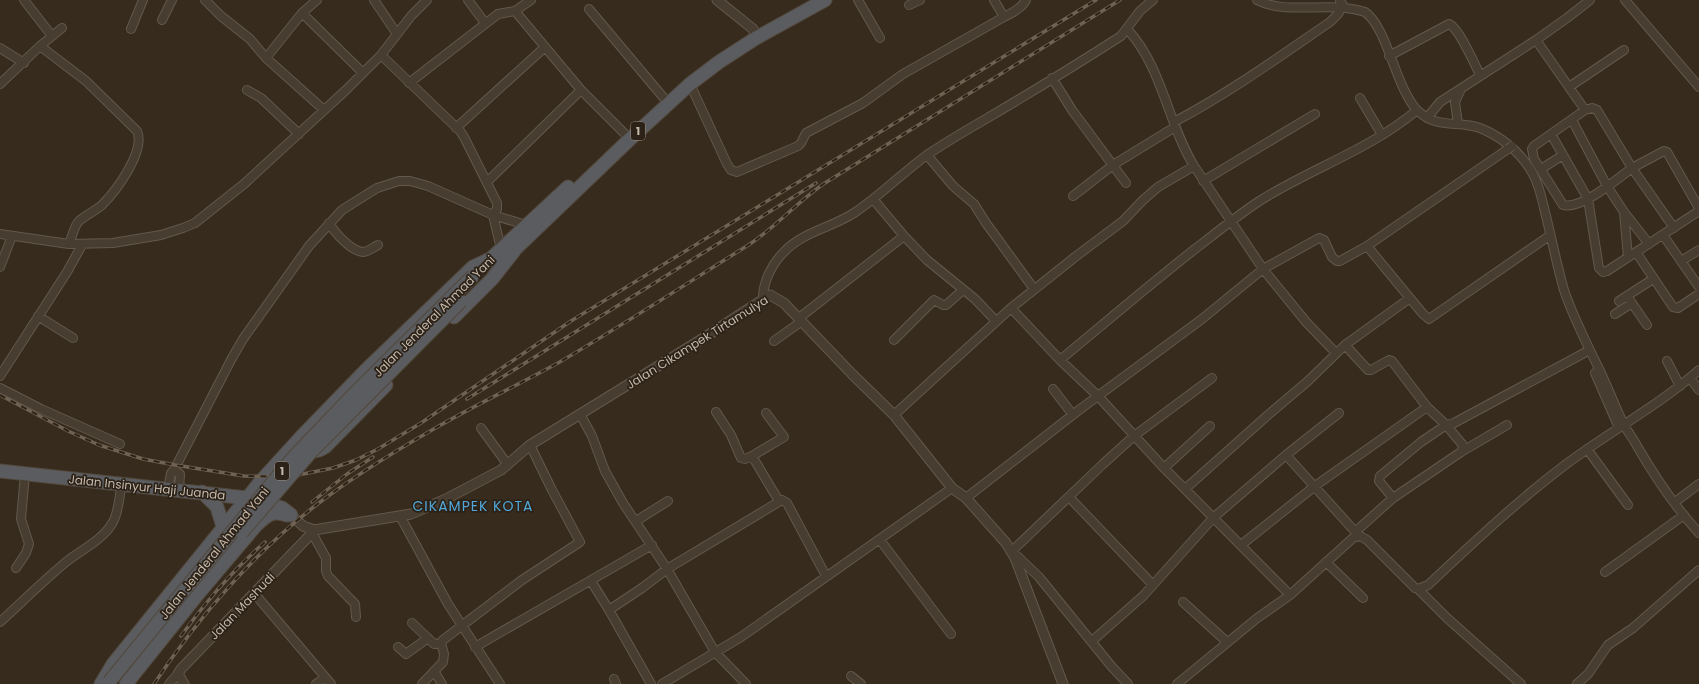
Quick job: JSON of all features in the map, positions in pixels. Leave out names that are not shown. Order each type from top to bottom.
[{"type":"highway","name":"Jalan Jenderal Ahmad Yani","points":[[115,682],[292,459],[490,259],[663,97],[698,67],[808,0]]},
{"type":"highway","name":"Jalan Jenderal Ahmad Yani","points":[[115,682],[310,453],[472,290],[630,139],[690,84],[754,33],[825,0]]},
{"type":"highway","points":[[302,436],[306,447],[313,452],[318,452],[325,447],[492,279],[514,251]]},
{"type":"highway","points":[[115,682],[114,664],[264,477],[387,349],[473,267],[490,259]]},
{"type":"highway","name":"Jalan Insinyur Haji Juanda","points":[[0,471],[247,498],[282,508],[291,515]]},
{"type":"highway","points":[[202,492],[217,507],[226,534],[232,539],[245,539]]},
{"type":"highway","points":[[115,682],[198,594],[245,539],[270,504]]},
{"type":"highway","points":[[256,525],[270,513],[279,512],[291,515]]},
{"type":"street","points":[[24,0],[52,36]]},
{"type":"street","points":[[131,29],[143,0]]},
{"type":"street","points":[[162,20],[172,0]]},
{"type":"street","points":[[205,0],[221,16],[250,39],[266,58],[324,110]]},
{"type":"street","points":[[266,58],[302,13],[317,0]]},
{"type":"street","points":[[374,0],[397,34]]},
{"type":"street","points":[[0,234],[82,245],[132,241],[183,228],[195,223],[230,196],[299,134],[363,73],[381,55],[411,16],[427,0]]},
{"type":"street","points":[[468,0],[485,23]]},
{"type":"street","points":[[409,83],[485,23],[502,12],[515,11],[532,0]]},
{"type":"street","points":[[717,0],[754,33]]},
{"type":"street","points":[[858,0],[880,38]]},
{"type":"street","points":[[909,5],[920,0]]},
{"type":"street","points":[[994,0],[1004,17]]},
{"type":"street","points":[[690,84],[727,164],[731,170],[736,172],[798,146],[806,133],[863,102],[903,74],[1004,17],[1021,6],[1026,0]]},
{"type":"street","points":[[763,298],[765,279],[782,253],[809,234],[835,224],[873,199],[927,155],[1121,36],[1140,11],[1154,0]]},
{"type":"street","points":[[1257,0],[1267,4],[1283,5],[1313,2],[1360,9],[1371,17],[1376,24],[1408,97],[1417,110],[1427,118],[1440,123],[1458,124],[1480,128],[1509,148],[1525,162],[1535,178],[1543,201],[1564,290],[1622,426]]},
{"type":"street","points":[[1427,118],[1437,105],[1463,86],[1536,40],[1590,0]]},
{"type":"street","points":[[1624,0],[1699,86]]},
{"type":"street","points":[[1073,196],[1113,165],[1174,124],[1245,81],[1330,22],[1341,6]]},
{"type":"street","points":[[589,9],[663,97]]},
{"type":"street","points":[[515,11],[581,90],[624,133]]},
{"type":"street","points":[[302,13],[363,73]]},
{"type":"street","points":[[1389,56],[1449,24],[1454,27],[1463,41],[1480,75]]},
{"type":"street","points":[[0,84],[24,63],[40,46],[62,28]]},
{"type":"street","points":[[1127,30],[1138,42],[1150,65],[1161,88],[1184,150],[1194,166],[1263,269],[1307,323],[1336,352]]},
{"type":"street","points":[[1536,40],[1585,110]]},
{"type":"street","points":[[40,46],[86,81],[122,115],[137,131],[139,136],[133,162],[119,184],[100,206],[78,223],[69,244]]},
{"type":"street","points":[[456,128],[545,47]]},
{"type":"street","points":[[0,48],[24,63]]},
{"type":"street","points":[[1569,86],[1624,50]]},
{"type":"street","points":[[381,55],[464,137],[497,203],[497,209],[493,216],[501,249]]},
{"type":"street","points":[[1052,78],[1072,110],[1126,183]]},
{"type":"street","points":[[1458,124],[1455,102],[1463,86]]},
{"type":"street","points":[[247,90],[261,98],[299,134]]},
{"type":"street","points":[[487,182],[581,90]]},
{"type":"street","points":[[1360,98],[1382,135]]},
{"type":"street","points":[[1551,134],[1588,199],[1600,271],[1607,272],[1674,228],[1699,210],[1667,152],[1664,152],[1632,168],[1588,199],[1571,206],[1563,205],[1534,159],[1532,149],[1551,134],[1585,110],[1592,108],[1597,110],[1632,168],[1674,228]]},
{"type":"street","points":[[1060,360],[1173,266],[1261,200],[1382,135],[1417,110]]},
{"type":"street","points":[[1204,181],[1315,114]]},
{"type":"street","points":[[1572,120],[1607,186],[1624,212],[1649,244]]},
{"type":"street","points":[[1509,148],[1525,168],[1535,185],[1568,308],[1586,352],[1622,426],[1674,502],[1699,533]]},
{"type":"street","points":[[966,498],[1098,396],[1202,320],[1263,269],[1315,238],[1324,240],[1332,257],[1337,261],[1367,246],[1509,148]]},
{"type":"street","points":[[927,155],[952,186],[974,204],[1034,289]]},
{"type":"street","points":[[1541,170],[1563,155]]},
{"type":"street","points":[[894,415],[1011,308],[1074,256],[1122,221],[1143,200],[1158,188],[1194,166]]},
{"type":"street","points":[[174,490],[170,473],[174,470],[232,358],[308,246],[342,210],[377,188],[400,181],[410,181],[428,186],[493,216],[526,225]]},
{"type":"street","points":[[873,199],[904,236],[927,260],[974,299],[996,321]]},
{"type":"street","points":[[1624,212],[1628,257]]},
{"type":"street","points":[[329,223],[340,237],[361,252],[365,252],[378,245]]},
{"type":"street","points":[[1636,252],[1670,305],[1678,308],[1699,288],[1663,235]]},
{"type":"street","points":[[0,267],[12,236]]},
{"type":"street","points":[[774,341],[904,236]]},
{"type":"street","points":[[1367,246],[1429,319],[1549,236]]},
{"type":"street","points":[[0,376],[67,272],[82,245]]},
{"type":"street","points":[[1681,261],[1699,250]]},
{"type":"street","points":[[1615,314],[1629,299],[1653,279]]},
{"type":"street","points":[[894,340],[934,300],[946,305],[963,290]]},
{"type":"street","name":"Jalan Cikampek Tirtamulya","points":[[313,532],[411,514],[446,499],[494,474],[508,465],[530,445],[702,339],[763,298],[770,295],[784,303],[801,319],[852,374],[894,415],[952,488],[966,498],[1006,543],[1012,551],[1063,684]]},
{"type":"street","points":[[1185,489],[1308,381],[1336,352],[1410,298]]},
{"type":"street","points":[[1619,301],[1629,299]]},
{"type":"street","points":[[1629,299],[1647,325]]},
{"type":"street","points":[[1011,308],[1060,360],[1098,396],[1164,468],[1290,595]]},
{"type":"street","points":[[38,316],[73,338]]},
{"type":"street","points":[[1345,345],[1368,370],[1371,370],[1389,360],[1392,361],[1427,407],[1446,425],[1462,444],[1463,447],[1461,452]]},
{"type":"street","points":[[1393,498],[1379,480],[1380,476],[1421,442],[1446,425],[1454,423],[1586,352]]},
{"type":"street","points":[[1667,361],[1680,386]]},
{"type":"street","points":[[1418,589],[1428,585],[1505,513],[1587,449],[1680,386],[1699,370]]},
{"type":"street","points":[[1128,684],[1112,667],[1039,577],[1012,551],[1102,464],[1134,436],[1212,378]]},
{"type":"street","points":[[1690,378],[1699,390]]},
{"type":"street","points":[[0,388],[41,409],[120,444]]},
{"type":"street","points":[[1053,389],[1073,415]]},
{"type":"street","points":[[1241,545],[1315,486],[1427,407]]},
{"type":"street","points":[[716,412],[731,435],[741,458],[745,459],[784,437],[766,412]]},
{"type":"street","points":[[1092,641],[1120,617],[1153,585],[1213,518],[1286,455],[1339,413]]},
{"type":"street","points":[[580,414],[592,436],[610,481],[623,504],[636,521],[667,569],[715,652],[746,684]]},
{"type":"street","points":[[1177,684],[1227,642],[1290,595],[1353,538],[1393,498],[1461,452],[1507,425]]},
{"type":"street","points":[[1164,468],[1210,426]]},
{"type":"street","points":[[481,428],[508,465]]},
{"type":"street","points":[[412,623],[434,644],[441,643],[461,625],[522,580],[580,542],[530,445]]},
{"type":"street","points":[[1587,449],[1628,505]]},
{"type":"street","points":[[1286,455],[1357,534],[1367,540],[1411,586],[1418,589],[1447,618],[1521,684]]},
{"type":"street","points":[[752,456],[779,501]]},
{"type":"street","points":[[16,568],[26,553],[29,544],[21,519],[25,474]]},
{"type":"street","points":[[0,622],[66,562],[99,538],[107,530],[116,515],[122,484]]},
{"type":"street","points":[[1674,502],[1699,484]]},
{"type":"street","points":[[662,684],[740,637],[952,488]]},
{"type":"street","points":[[1069,497],[1153,585]]},
{"type":"street","points":[[609,610],[667,569],[782,500],[787,502],[826,576]]},
{"type":"street","points":[[636,521],[668,501]]},
{"type":"street","points":[[291,515],[303,526],[313,532],[326,558],[326,571],[328,576],[355,604],[356,617]]},
{"type":"street","points":[[1606,572],[1684,515]]},
{"type":"street","points":[[400,516],[448,604],[500,684]]},
{"type":"street","name":"Jalan Mashudi","points":[[178,674],[181,669],[313,532]]},
{"type":"street","points":[[880,540],[951,634]]},
{"type":"street","points":[[475,647],[652,545]]},
{"type":"street","points":[[1326,562],[1363,598]]},
{"type":"street","points":[[1576,684],[1588,674],[1608,646],[1633,628],[1699,570]]},
{"type":"street","points":[[590,581],[609,610],[651,684]]},
{"type":"street","points":[[254,594],[328,681],[316,684]]},
{"type":"street","points":[[1183,602],[1227,642]]},
{"type":"street","points":[[398,647],[406,654],[428,638]]},
{"type":"street","points":[[422,684],[444,659],[441,643]]},
{"type":"street","points":[[434,672],[442,684]]},
{"type":"street","points":[[169,684],[178,674],[184,684]]},
{"type":"street","points":[[851,676],[861,684]]},
{"type":"railway","points":[[0,395],[68,431],[99,445],[143,459],[175,465],[244,476],[288,477],[333,468],[356,460],[378,449],[421,423],[571,321],[1096,0]]},
{"type":"railway","points":[[154,684],[207,612],[248,566],[292,525],[343,486],[372,466],[417,439],[558,363],[750,244],[825,183],[1120,0]]},
{"type":"railway","points":[[467,399],[816,183]]},
{"type":"railway","points":[[312,502],[347,474],[373,457]]},
{"type":"railway","points":[[181,636],[220,586],[265,542]]},
{"type":"district","name":"CIKAMPEK KOTA","points":[[473,506]]}]
